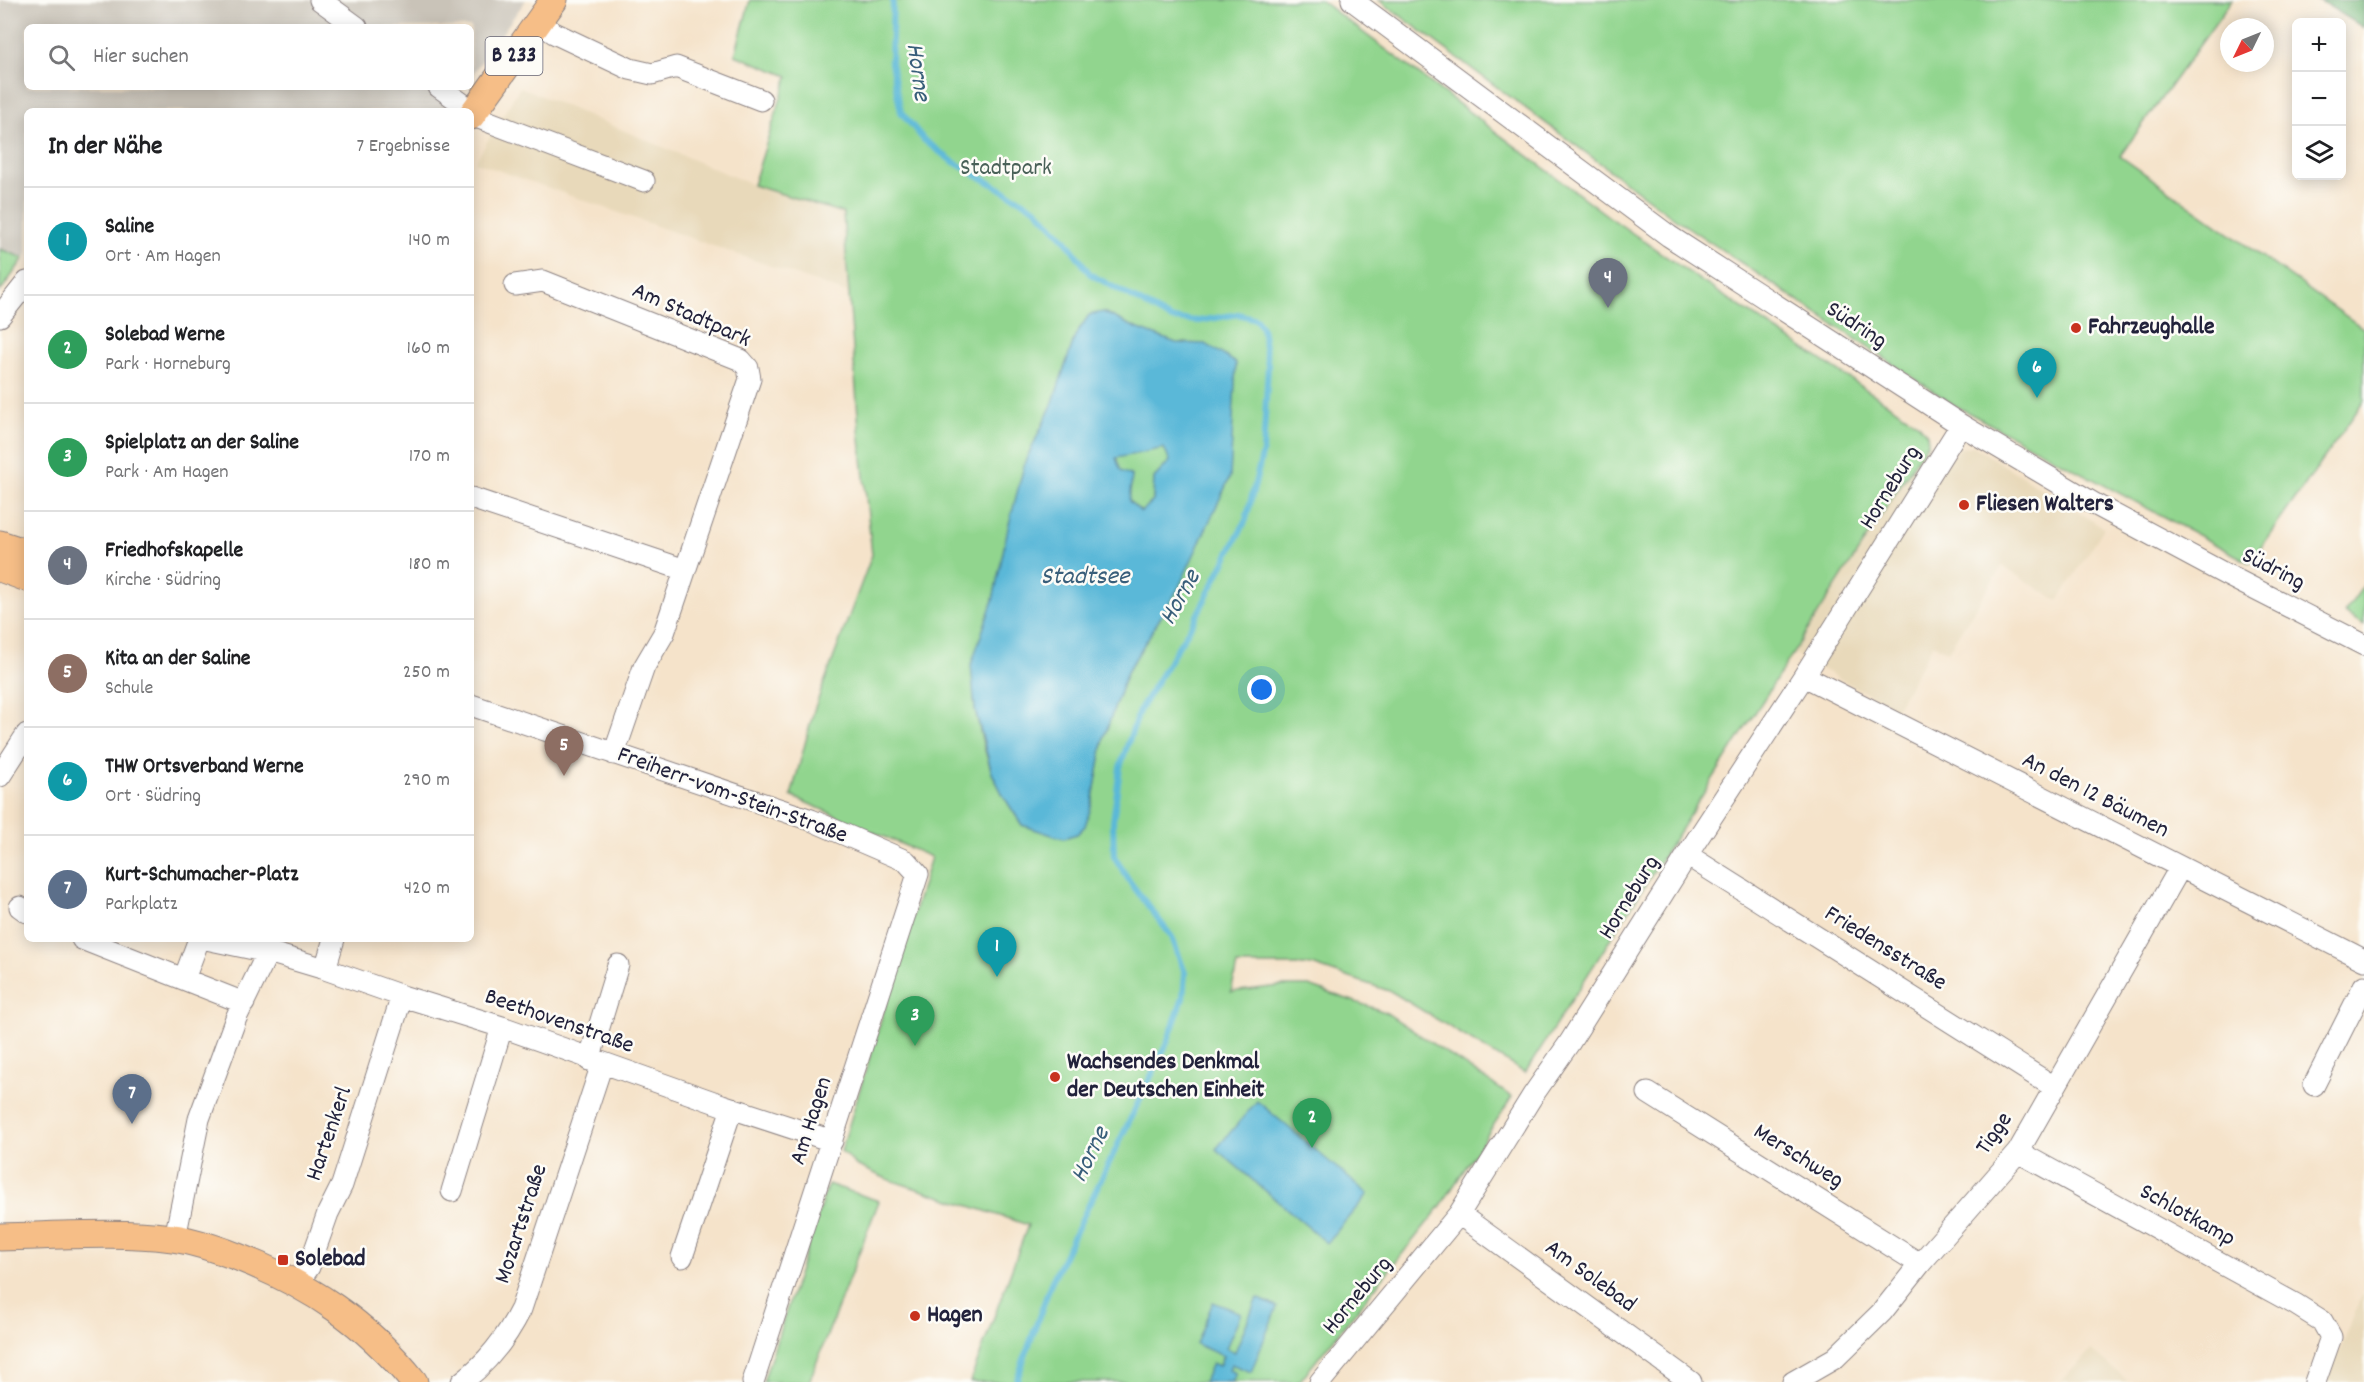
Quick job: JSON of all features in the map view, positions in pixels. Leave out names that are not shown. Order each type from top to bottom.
[{"type":"main road","name":"B 233","points":[[474,111],[554,0]]},
{"type":"main road","points":[[0,544],[24,552]]},
{"type":"main road","points":[[0,568],[24,577]]},
{"type":"main road","points":[[0,1237],[147,1236],[175,1238],[216,1248],[264,1267],[332,1304],[379,1343],[414,1382]]},
{"type":"street","points":[[320,0],[353,24]]},
{"type":"street","name":"Südring","points":[[1352,0],[1669,236],[1961,425],[2098,506],[2364,645]]},
{"type":"street","points":[[538,22],[554,33],[630,69],[652,74],[676,67],[761,100]]},
{"type":"street","points":[[443,90],[465,108]]},
{"type":"street","points":[[474,115],[644,181]]},
{"type":"street","name":"Am Stadtpark","points":[[514,285],[543,281],[741,360],[748,368],[750,379],[664,633],[644,667],[614,754]]},
{"type":"street","points":[[0,316],[24,286]]},
{"type":"street","name":"Horneburg","points":[[1320,1382],[1459,1214],[1687,855],[1804,676],[1961,425]]},
{"type":"street","points":[[474,499],[685,570]]},
{"type":"street","name":"An den 12 Bäumen","points":[[1804,676],[2364,960]]},
{"type":"street","name":"Freiherr-vom-Stein-Straße","points":[[474,706],[811,820],[906,861],[918,874]]},
{"type":"street","points":[[0,776],[24,739]]},
{"type":"street","name":"Friedensstraße","points":[[1687,855],[2054,1087]]},
{"type":"street","name":"Tigge","points":[[1793,1382],[1835,1358],[1882,1312],[1920,1264],[2018,1152],[2180,868]]},
{"type":"street","name":"Am Hagen","points":[[753,1382],[918,874]]},
{"type":"street","points":[[90,942],[244,1003]]},
{"type":"street","points":[[184,979],[198,942]]},
{"type":"street","name":"Beethovenstraße","points":[[220,942],[268,952],[325,969],[502,1027],[596,1062],[832,1141]]},
{"type":"street","points":[[325,969],[333,942]]},
{"type":"street","points":[[175,1238],[199,1119],[217,1068],[268,952]]},
{"type":"street","name":"Mozartstraße","points":[[462,1382],[490,1356],[507,1334],[521,1309],[596,1062],[618,965]]},
{"type":"street","points":[[2314,1085],[2364,986]]},
{"type":"street","name":"Hartenkerl","points":[[297,1284],[309,1267],[328,1213],[342,1185],[402,996]]},
{"type":"street","points":[[452,1191],[502,1027]]},
{"type":"street","name":"Merschweg","points":[[1648,1093],[1920,1264]]},
{"type":"street","points":[[682,1257],[732,1108]]},
{"type":"street","name":"Schlotkamp","points":[[2018,1152],[2322,1321],[2331,1337],[2315,1382]]},
{"type":"street","name":"Am Solebad","points":[[1459,1214],[1691,1382]]},
{"type":"shaded area","points":[[0,0],[526,0],[474,72],[474,24],[24,24],[24,90],[461,90],[447,108],[24,108],[24,258],[0,249]]},
{"type":"shaded area","points":[[520,87],[753,185],[843,213],[850,294],[475,162]]},
{"type":"shaded area","points":[[1928,442],[1953,457],[1960,448],[1973,446],[2104,528],[2058,601],[2002,566],[1948,651],[1933,644],[1896,709],[1794,654]]},
{"type":"shaded area","points":[[2364,1291],[2364,1382],[2327,1382]]},
{"type":"shaded area","points":[[2091,1350],[2129,1382],[2061,1382]]},
{"type":"green space","name":"Stadtpark","points":[[750,0],[1320,0],[1608,216],[1704,283],[1919,424],[1927,434],[1928,442],[1525,1073],[1392,992],[1312,965],[1237,965],[1231,992],[1280,986],[1309,986],[1385,1012],[1512,1097],[1440,1207],[1299,1382],[970,1382],[1028,1225],[887,1179],[856,1165],[841,1151],[931,857],[791,796],[814,710],[872,555],[859,429],[843,213],[753,185],[788,76],[735,55]],"holes":[[[1103,312],[1136,328],[1176,343],[1206,344],[1178,589],[1127,672],[1104,737],[1092,804],[1064,838],[1022,825],[1004,797],[992,773],[983,744],[975,709],[972,665],[993,600],[1025,462],[1052,405]]]},
{"type":"green space","points":[[1379,0],[2232,0],[2120,156],[2364,329],[2364,401],[2250,563],[1956,406],[1677,220]]},
{"type":"green space","points":[[2319,0],[2364,0],[2364,28]]},
{"type":"green space","points":[[0,249],[24,258],[0,292]]},
{"type":"green space","points":[[1164,448],[1170,461],[1154,478],[1153,501],[1141,512],[1129,501],[1116,457]]},
{"type":"green space","points":[[2364,585],[2364,625],[2344,613]]},
{"type":"green space","points":[[828,1184],[879,1201],[809,1382],[763,1382]]},
{"type":"water","name":"Stadtsee","points":[[1103,312],[1136,328],[1176,343],[1206,344],[1236,363],[1230,477],[1178,589],[1127,672],[1104,737],[1092,804],[1085,826],[1077,834],[1064,838],[1022,825],[1004,797],[992,773],[975,709],[971,665],[993,600],[1025,462],[1052,405],[1075,336],[1089,315]],"holes":[[[1164,448],[1170,461],[1154,478],[1153,501],[1141,512],[1129,501],[1132,476],[1121,471],[1116,458]]]},
{"type":"water","points":[[1257,1101],[1368,1194],[1327,1243],[1216,1149]]},
{"type":"water","points":[[1257,1298],[1277,1307],[1251,1372],[1231,1364],[1229,1370],[1236,1373],[1232,1382],[1204,1382],[1212,1363],[1219,1366],[1223,1356],[1196,1344],[1213,1302],[1241,1313],[1226,1348],[1235,1352]]},
{"type":"waterway","name":"Horne","points":[[893,0],[891,63],[901,112],[924,140],[952,161],[1036,209],[1065,239],[1090,274],[1171,319],[1199,321],[1238,314],[1256,319],[1262,328],[1268,366],[1263,451],[1246,520],[1194,621],[1139,711],[1120,767],[1113,822],[1114,856],[1130,882],[1172,937],[1185,973],[1183,998],[1167,1043],[1051,1283],[1016,1382]]},
{"type":"place","name":"Friedhofskapelle","points":[[1608,308]]},
{"type":"place","name":"Fahrzeughalle","points":[[2076,328]]},
{"type":"place","name":"THW Ortsverband Werne","points":[[2037,398]]},
{"type":"place","name":"Fliesen Walters","points":[[1964,505]]},
{"type":"place","name":"Kita an der Saline","points":[[564,776]]},
{"type":"place","name":"Saline","points":[[997,977]]},
{"type":"place","name":"Spielplatz an der Saline","points":[[915,1046]]},
{"type":"place","name":"Wachsendes Denkmal der Deutschen Einheit","points":[[1055,1077]]},
{"type":"place","name":"Kurt-Schumacher-Platz","points":[[132,1124]]},
{"type":"place","name":"Solebad Werne","points":[[1312,1148]]},
{"type":"place","name":"Solebad","points":[[283,1260]]},
{"type":"place","name":"Hagen","points":[[915,1316]]}]
